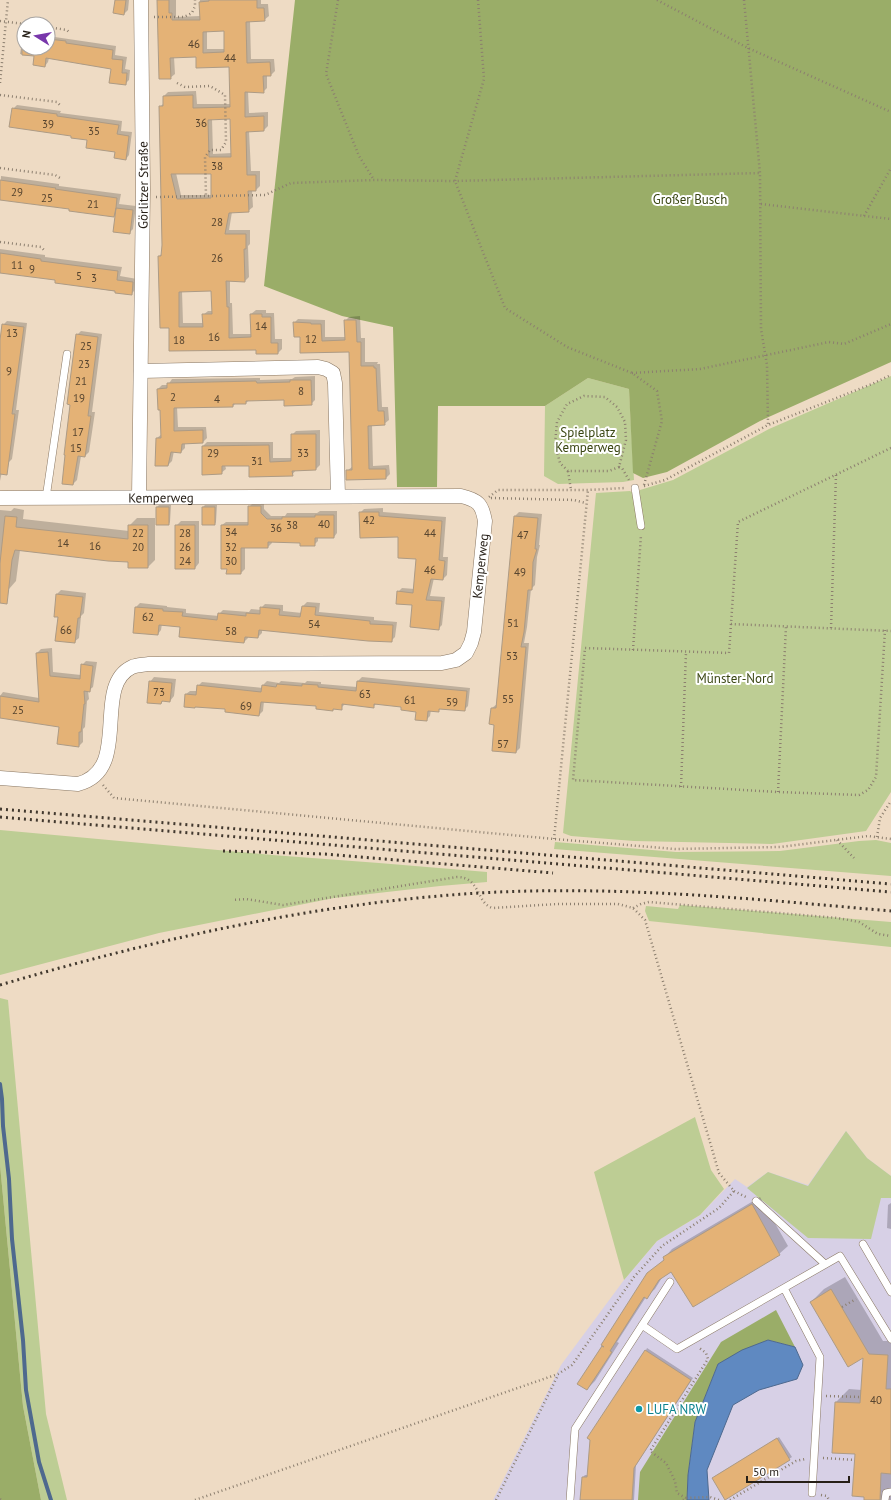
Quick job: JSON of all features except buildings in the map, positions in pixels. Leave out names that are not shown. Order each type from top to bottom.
[{"type":"street","name":"Görlitzer Straße","points":[[139,497],[143,189],[141,0]]},
{"type":"street","points":[[141,371],[318,367],[333,373],[335,383],[338,496]]},
{"type":"street","name":"Kemperweg","points":[[0,498],[461,496],[471,498],[478,503],[483,510],[485,521],[474,632],[466,653],[456,660],[442,663],[148,664],[133,667],[123,674],[117,684],[106,759],[102,769],[95,776],[87,782],[78,784],[0,778]]},
{"type":"lane","points":[[46,498],[67,354]]},
{"type":"lane","points":[[635,488],[641,526]]},
{"type":"lane","points":[[756,1201],[825,1264]]},
{"type":"lane","points":[[863,1244],[891,1292]]},
{"type":"lane","points":[[642,1325],[677,1349],[840,1256],[891,1339]]},
{"type":"lane","points":[[570,1500],[575,1429],[670,1282]]},
{"type":"lane","points":[[784,1288],[820,1357],[812,1493]]},
{"type":"lane","points":[[885,1500],[886,1493],[891,1492]]},
{"type":"path","points":[[0,83],[8,0]]},
{"type":"path","points":[[141,18],[184,17],[192,13],[195,6],[195,0]]},
{"type":"path","points":[[338,0],[326,74],[359,156],[374,180]]},
{"type":"path","points":[[478,0],[484,79],[454,181],[505,308],[567,347],[632,373],[657,391],[662,421],[644,486]]},
{"type":"path","points":[[657,0],[748,48],[891,112]]},
{"type":"path","points":[[744,0],[760,173],[761,329],[767,365],[768,425]]},
{"type":"path","points":[[0,21],[16,23]]},
{"type":"path","points":[[56,28],[70,32]]},
{"type":"path","points":[[177,83],[185,87],[210,86],[225,95],[226,142],[221,150],[210,150],[206,157],[206,196]]},
{"type":"path","points":[[0,95],[57,102],[60,105]]},
{"type":"path","points":[[0,168],[60,178]]},
{"type":"path","points":[[864,216],[891,168]]},
{"type":"path","points":[[143,189],[154,197],[265,195],[291,183],[374,180],[454,181],[760,173]]},
{"type":"path","points":[[761,204],[891,219]]},
{"type":"path","points":[[0,242],[41,247],[44,250]]},
{"type":"path","points":[[632,373],[700,368],[829,342],[844,344],[891,324]]},
{"type":"path","points":[[586,503],[574,500],[486,498],[498,490],[588,490],[635,488],[665,480],[768,425],[891,375]]},
{"type":"path","points":[[571,490],[568,471],[560,463],[555,444],[557,422],[567,404],[584,396],[604,397],[617,407],[625,422],[626,440],[619,467]]},
{"type":"path","points":[[885,630],[876,777],[868,790],[859,795],[681,787],[573,780],[585,648],[729,653],[738,522],[891,448]]},
{"type":"path","points":[[619,467],[622,468],[635,488]]},
{"type":"path","points":[[568,471],[609,471],[619,467]]},
{"type":"path","points":[[831,628],[836,475]]},
{"type":"path","points":[[554,839],[588,490]]},
{"type":"path","points":[[633,650],[641,526]]},
{"type":"path","points":[[732,624],[891,631]]},
{"type":"path","points":[[778,792],[786,626]]},
{"type":"path","points":[[681,787],[686,652]]},
{"type":"path","points":[[114,798],[675,849],[780,847],[868,836],[891,839]]},
{"type":"path","points":[[877,837],[880,818],[891,800]]},
{"type":"path","points":[[837,840],[854,858]]},
{"type":"path","points":[[233,900],[246,899],[283,905],[457,877],[465,878],[471,881],[486,905],[493,908],[557,904],[618,904],[633,908],[644,920],[719,1173],[734,1191],[756,1201]]},
{"type":"path","points":[[633,908],[649,902],[838,918],[859,922],[878,934],[891,936]]},
{"type":"path","points":[[195,1500],[558,1374],[572,1365],[634,1277],[662,1246],[719,1208],[734,1191]]},
{"type":"path","points":[[842,1307],[864,1295]]},
{"type":"path","points":[[690,1342],[706,1353],[708,1358],[650,1451],[666,1463],[675,1481],[677,1493],[685,1499],[710,1497],[719,1500]]},
{"type":"path","points":[[496,1500],[558,1374]]},
{"type":"path","points":[[818,1395],[860,1397]]},
{"type":"path","points":[[814,1457],[854,1460]]},
{"type":"path","points":[[730,1500],[796,1461]]},
{"type":"shaded area","points":[[846,1131],[867,1158],[891,1176],[891,1500],[493,1500],[561,1365],[624,1280],[657,1241],[700,1215],[735,1179],[747,1187],[768,1172],[808,1185]]},
{"type":"green space","name":"Großer Busch","points":[[295,0],[891,0],[891,362],[760,421],[667,472],[643,478],[633,473],[629,389],[588,378],[545,406],[438,406],[437,487],[397,487],[393,327],[342,316],[264,286]]},
{"type":"green space","name":"Münster-Nord","points":[[891,376],[891,792],[866,831],[772,844],[634,841],[571,836],[563,833],[596,493],[630,491],[634,494],[638,528],[643,525],[639,493],[640,490],[673,480],[769,429]]},
{"type":"green space","name":"Spielplatz Kemperweg","points":[[588,378],[629,389],[634,480],[623,482],[558,484],[544,476],[545,406]]},
{"type":"green space","points":[[0,830],[272,855],[487,872],[487,882],[334,898],[159,933],[0,975]]},
{"type":"green space","points":[[876,840],[891,843],[891,876],[554,849],[555,842],[676,852],[780,851]]},
{"type":"green space","points":[[680,905],[891,922],[891,947],[649,921],[645,911],[646,906],[678,909]]},
{"type":"green space","points":[[0,998],[8,1000],[46,1414],[67,1500],[41,1500],[23,1406],[0,1165]]},
{"type":"green space","points":[[695,1117],[711,1170],[724,1189],[700,1215],[657,1241],[624,1280],[594,1172]]},
{"type":"green space","points":[[846,1131],[867,1158],[891,1176],[891,1198],[881,1198],[871,1239],[808,1238],[747,1188],[768,1172],[808,1186]]},
{"type":"green space","points":[[0,1165],[23,1406],[41,1500],[0,1500]]},
{"type":"green space","points":[[776,1310],[795,1347],[768,1340],[718,1364],[695,1422],[688,1475],[687,1500],[638,1500],[640,1472],[721,1342]]},
{"type":"water","points":[[768,1340],[795,1347],[803,1365],[797,1379],[759,1390],[733,1405],[707,1470],[709,1500],[687,1500],[688,1475],[695,1422],[718,1364],[742,1350]]},
{"type":"waterway","points":[[0,1084],[9,1179],[12,1239],[23,1340],[26,1390],[39,1462],[51,1500]]},
{"type":"railway","points":[[0,809],[891,884]]},
{"type":"railway","points":[[0,817],[891,892]]},
{"type":"railway","points":[[223,851],[325,854],[553,873]]},
{"type":"railway","points":[[0,985],[59,968],[177,938],[297,914],[418,898],[479,893],[531,891],[634,892],[686,894],[891,911]]},
{"type":"place","name":"LUFA NRW","points":[[639,1409]]}]
